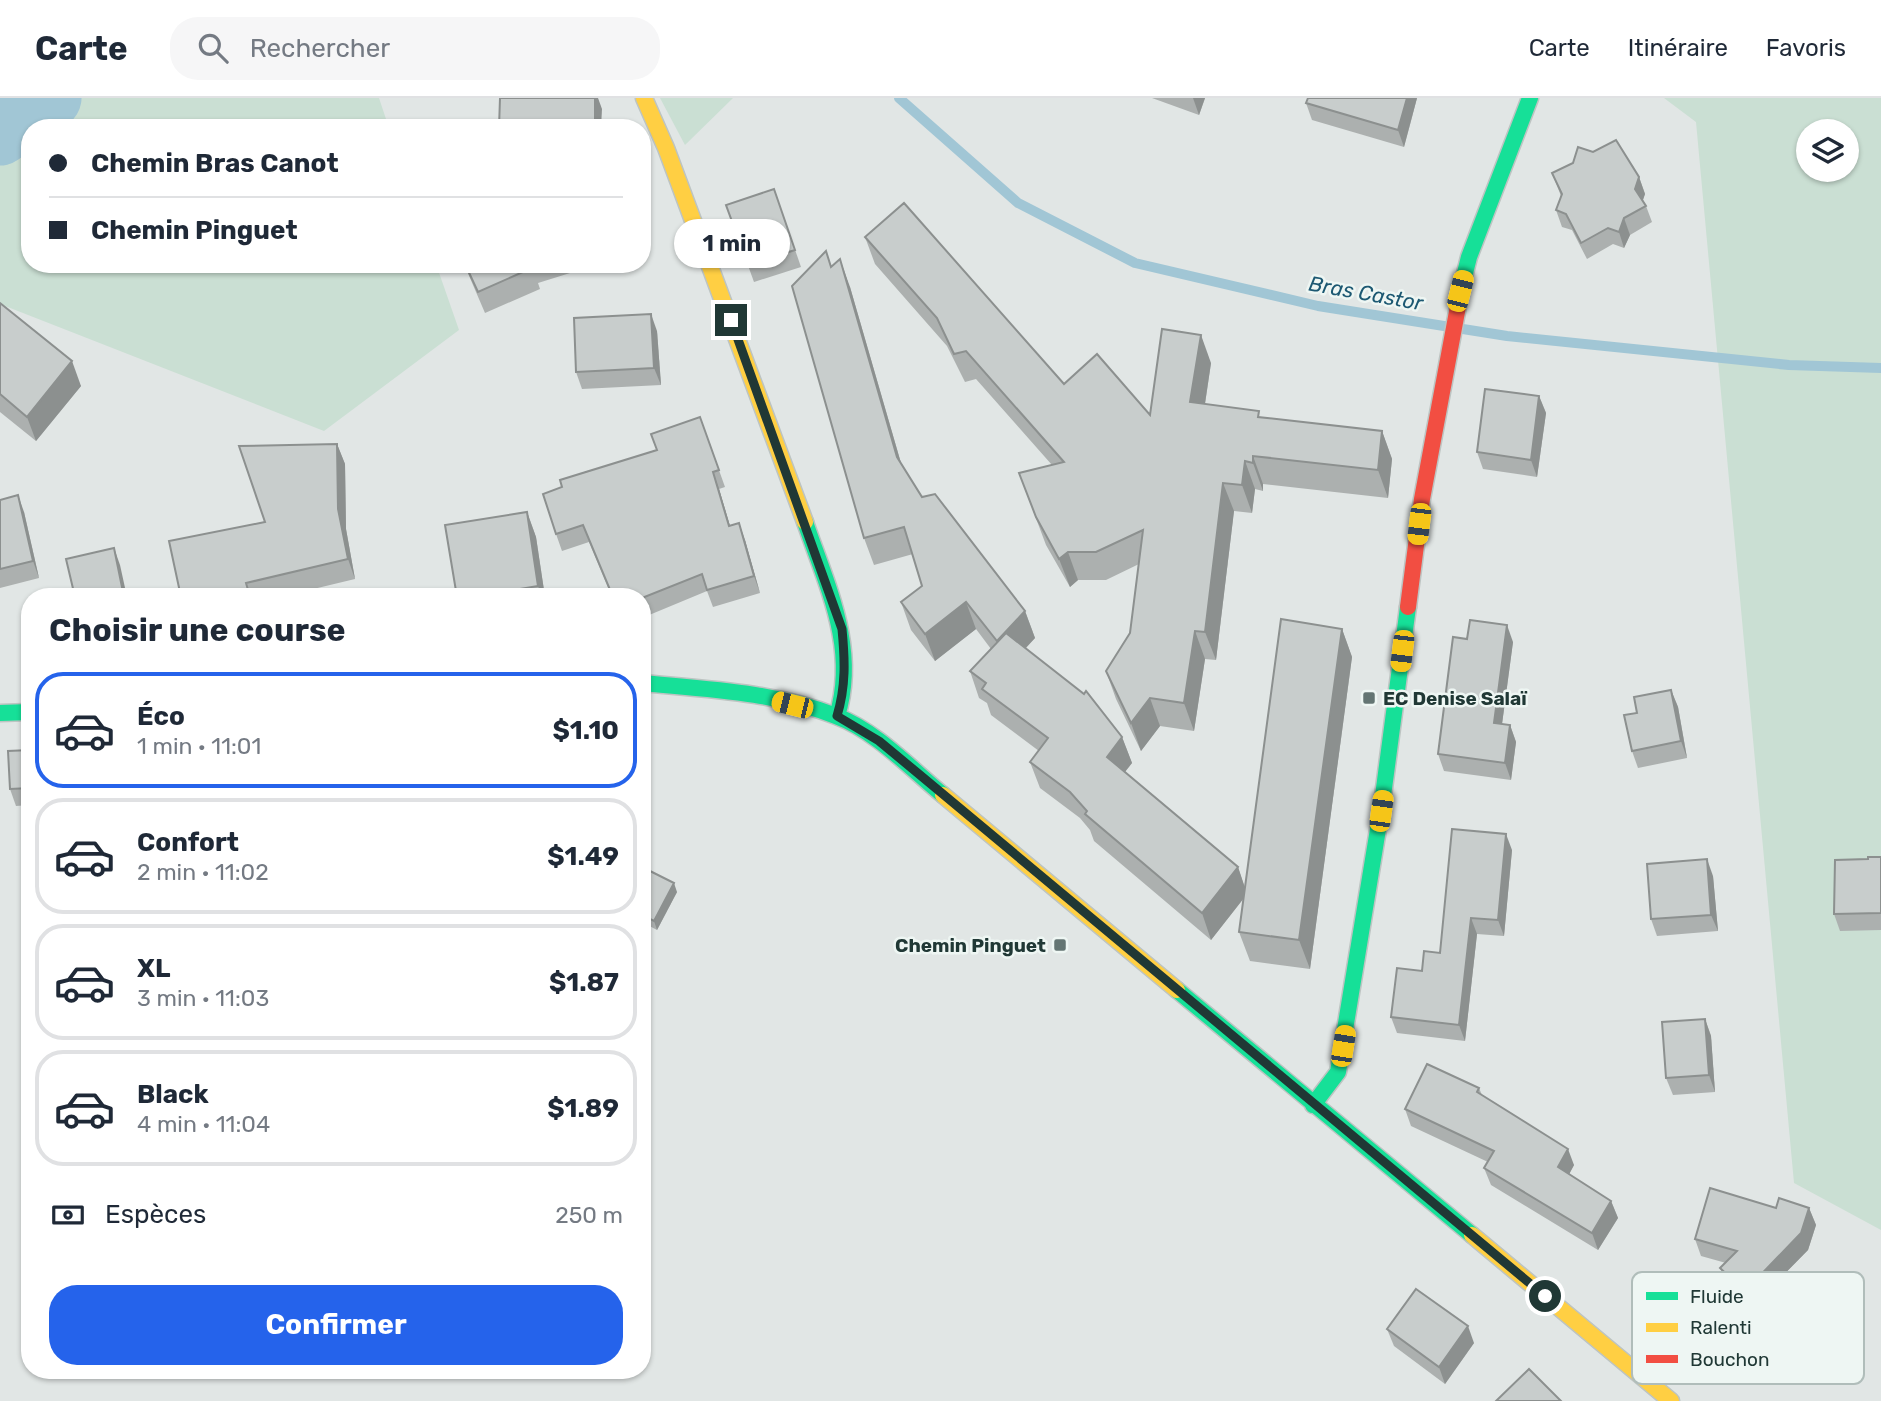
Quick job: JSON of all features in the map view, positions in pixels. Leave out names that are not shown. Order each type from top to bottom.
[{"type":"street","points":[[644,98],[666,148],[757,391],[842,629],[844,684],[837,716]]},
{"type":"street","points":[[1313,1105],[1338,1072],[1381,811],[1422,499],[1446,379],[1458,299],[1468,257],[1530,98]]},
{"type":"street","points":[[651,683],[746,693],[837,716],[879,741],[1632,1369]]},
{"type":"street","points":[[0,713],[21,712]]},
{"type":"street","points":[[1650,1384],[1671,1401]]},
{"type":"green space","points":[[0,98],[379,98],[386,119],[21,119],[21,273],[439,273],[459,330],[324,431],[0,304]]},
{"type":"green space","points":[[660,98],[733,98],[685,145]]},
{"type":"green space","points":[[1664,98],[1881,98],[1881,1230],[1794,1183],[1696,122]]},
{"type":"building","points":[[500,98],[595,98],[595,119],[499,119]]},
{"type":"building","points":[[1308,98],[1407,98],[1398,130],[1306,103]]},
{"type":"building","points":[[1616,140],[1639,177],[1635,189],[1646,206],[1624,218],[1619,232],[1608,228],[1581,243],[1566,214],[1556,210],[1562,194],[1552,173],[1573,163],[1578,147],[1593,152]]},
{"type":"building","points":[[774,189],[795,250],[748,265],[726,205]]},
{"type":"building","points":[[904,203],[1064,384],[1097,354],[1150,415],[1162,329],[1201,335],[1190,402],[1259,411],[1258,417],[1382,431],[1378,470],[1253,456],[1253,463],[1245,461],[1242,485],[1223,483],[1205,632],[1195,631],[1184,703],[1150,698],[1131,723],[1106,671],[1130,633],[1143,530],[1096,552],[1068,552],[1059,559],[1036,517],[1019,473],[1064,462],[966,351],[954,354],[937,318],[865,237]]},
{"type":"building","points":[[826,251],[831,267],[840,259],[897,457],[922,497],[935,494],[1025,611],[997,641],[966,602],[925,634],[901,602],[922,586],[904,527],[864,538],[792,286]]},
{"type":"building","points":[[469,273],[521,273],[478,292]]},
{"type":"building","points":[[0,303],[72,361],[27,417],[0,394]]},
{"type":"building","points":[[651,314],[654,368],[576,372],[574,318]]},
{"type":"building","points":[[1485,389],[1539,396],[1531,460],[1477,452]]},
{"type":"building","points":[[700,417],[719,470],[713,472],[729,526],[739,523],[754,576],[707,590],[702,574],[651,594],[651,588],[609,588],[583,525],[556,534],[543,494],[562,487],[560,480],[657,450],[651,434]]},
{"type":"building","points":[[337,444],[338,509],[348,559],[246,583],[247,588],[179,588],[169,541],[265,522],[239,446]]},
{"type":"building","points":[[18,495],[33,561],[0,569],[0,500]]},
{"type":"building","points":[[527,512],[538,586],[456,588],[445,525]]},
{"type":"building","points":[[114,548],[122,588],[73,588],[66,559]]},
{"type":"building","points":[[1281,619],[1342,629],[1299,940],[1239,932]]},
{"type":"building","points":[[1470,620],[1507,625],[1494,723],[1510,725],[1505,763],[1438,754],[1453,637],[1467,639]]},
{"type":"building","points":[[1006,633],[1084,694],[1086,691],[1122,737],[1107,757],[1238,867],[1202,913],[1085,814],[1087,811],[1070,792],[1030,762],[1048,738],[982,689],[986,683],[970,671]]},
{"type":"building","points":[[1671,690],[1681,741],[1632,751],[1624,715],[1637,713],[1634,697]]},
{"type":"building","points":[[21,750],[21,788],[10,789],[8,751]]},
{"type":"building","points":[[1452,829],[1506,834],[1498,920],[1471,918],[1459,1025],[1391,1017],[1397,968],[1422,971],[1424,951],[1440,953]]},
{"type":"building","points":[[1881,857],[1881,913],[1834,914],[1835,860]]},
{"type":"building","points":[[1707,859],[1711,915],[1651,919],[1647,864]]},
{"type":"building","points":[[651,872],[674,883],[654,921],[651,920]]},
{"type":"building","points":[[1705,1019],[1709,1075],[1666,1078],[1662,1022]]},
{"type":"building","points":[[1427,1064],[1479,1088],[1477,1092],[1568,1149],[1558,1167],[1611,1201],[1592,1233],[1484,1168],[1494,1151],[1405,1109]]},
{"type":"building","points":[[1710,1188],[1776,1208],[1779,1198],[1809,1208],[1801,1233],[1763,1272],[1724,1272],[1720,1268],[1737,1251],[1695,1239]]},
{"type":"building","points":[[1416,1289],[1468,1326],[1439,1367],[1387,1329]]},
{"type":"building","points":[[1529,1369],[1561,1401],[1496,1401]]},
{"type":"waterway","points":[[0,134],[50,98]]},
{"type":"waterway","name":"Bras Castor","points":[[899,98],[1018,203],[1135,263],[1318,306],[1507,336],[1789,365],[1881,368]]},
{"type":"traffic: fast","points":[[1462,285],[1469,257],[1530,98]]},
{"type":"traffic: fast","points":[[805,522],[830,594],[842,642],[843,691],[837,716]]},
{"type":"traffic: fast","points":[[1313,1105],[1338,1072],[1381,811],[1408,607]]},
{"type":"traffic: fast","points":[[651,684],[765,697],[836,716],[879,740],[943,795]]},
{"type":"traffic: fast","points":[[0,713],[21,712]]},
{"type":"traffic: fast","points":[[1177,990],[1472,1235]]},
{"type":"traffic: slow","points":[[644,98],[666,148],[805,522]]},
{"type":"traffic: slow","points":[[943,795],[1177,990]]},
{"type":"traffic: slow","points":[[1472,1235],[1632,1368]]},
{"type":"traffic: slow","points":[[1651,1384],[1671,1401]]},
{"type":"traffic: jam","points":[[1408,607],[1422,499],[1462,285]]},
{"type":"place","name":"EC Denise Salaï","points":[[1369,698]]},
{"type":"place","name":"Chemin Pinguet","points":[[1060,945]]},
{"type":"route","points":[[731,320],[842,629],[844,694],[837,716],[879,741],[1545,1296]]}]
